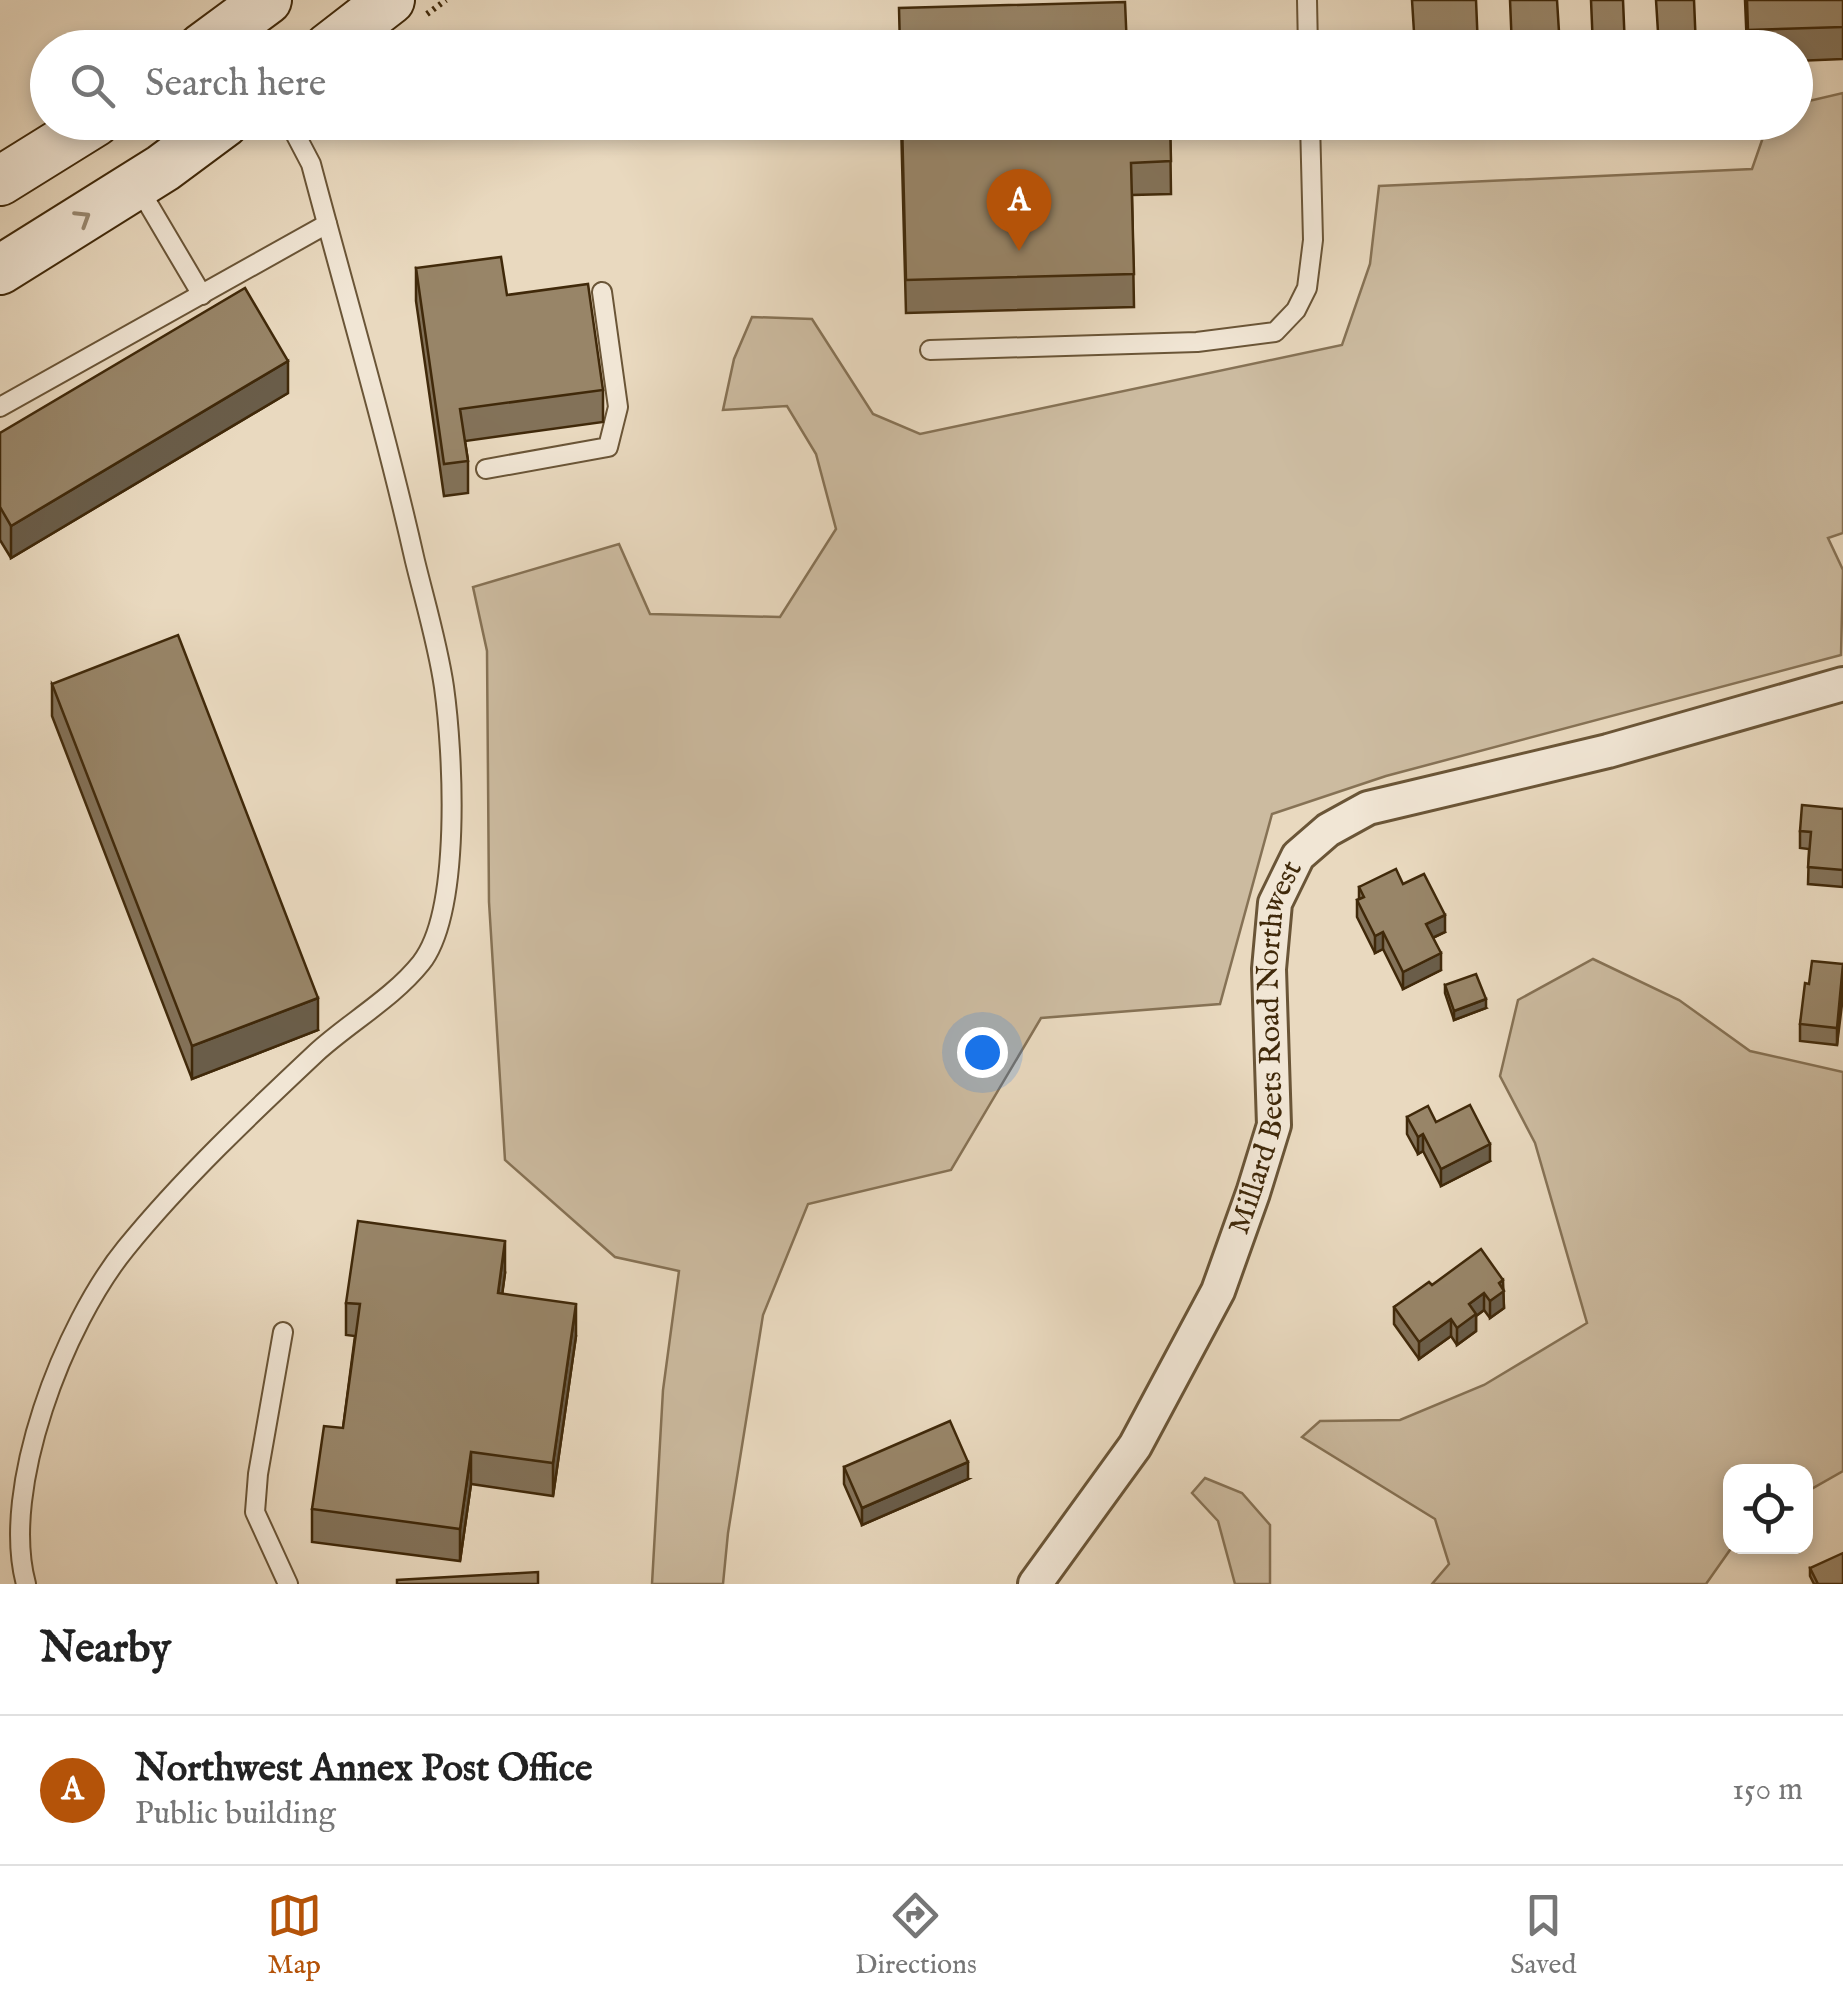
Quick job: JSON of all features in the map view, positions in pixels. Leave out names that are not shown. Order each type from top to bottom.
[{"type":"main road","points":[[226,30],[267,0]]},
{"type":"main road","points":[[351,30],[390,0]]},
{"type":"main road","points":[[0,180],[66,140]]},
{"type":"main road","points":[[0,270],[136,185],[200,140]]},
{"type":"street","name":"Millard Beets Road Northwest","points":[[1035,1584],[1135,1446],[1218,1291],[1248,1209],[1274,1125],[1268,969],[1275,902],[1298,856],[1328,830],[1368,808],[1608,751],[1843,684]]},
{"type":"lane","points":[[1307,0],[1308,30]]},
{"type":"lane","points":[[26,1584],[16,1569],[4,1513],[13,1451],[61,1343],[125,1249],[218,1149],[319,1050],[422,962],[442,922],[450,863],[450,758],[444,685],[398,484],[311,164],[298,140]]},
{"type":"lane","points":[[930,350],[1197,342],[1275,332],[1296,310],[1306,288],[1313,240],[1310,140]]},
{"type":"lane","points":[[136,185],[202,294]]},
{"type":"lane","points":[[0,407],[328,224]]},
{"type":"lane","points":[[486,469],[608,446],[618,408],[602,292]]},
{"type":"lane","points":[[283,1332],[255,1512],[288,1584]]},
{"type":"shaded area","points":[[1843,93],[1843,533],[1828,538],[1843,570],[1841,655],[1386,776],[1272,814],[1220,1004],[1041,1018],[951,1170],[808,1204],[763,1315],[723,1584],[652,1584],[663,1390],[679,1271],[615,1257],[505,1160],[489,902],[487,651],[473,587],[619,544],[650,614],[780,617],[836,529],[816,454],[787,406],[723,410],[734,359],[752,317],[812,319],[873,414],[920,434],[1342,345],[1370,264],[1379,186],[1752,169],[1762,140],[1813,140],[1813,100]]},
{"type":"shaded area","points":[[1593,959],[1679,1000],[1750,1051],[1843,1072],[1843,1471],[1813,1488],[1813,1464],[1723,1464],[1723,1554],[1727,1554],[1706,1584],[1432,1584],[1449,1564],[1435,1519],[1302,1437],[1320,1421],[1400,1420],[1484,1385],[1587,1323],[1535,1143],[1500,1076],[1518,1000]]},
{"type":"shaded area","points":[[1205,1478],[1242,1493],[1270,1525],[1270,1584],[1235,1584],[1218,1521],[1192,1493]]},
{"type":"building","points":[[1412,0],[1476,0],[1477,30],[1414,30]]},
{"type":"building","points":[[1510,0],[1557,0],[1559,30],[1511,30]]},
{"type":"building","points":[[1591,0],[1623,0],[1624,30],[1592,30]]},
{"type":"building","points":[[1656,0],[1694,0],[1695,30],[1658,30]]},
{"type":"building","points":[[1747,0],[1843,0],[1843,27],[1748,30]]},
{"type":"building","points":[[1125,2],[1126,30],[900,30],[899,8]]},
{"type":"building","points":[[902,140],[1170,140],[1171,161],[1131,163],[1134,274],[906,280]]},
{"type":"building","points":[[501,257],[507,295],[588,284],[603,390],[460,409],[468,461],[444,464],[416,268]]},
{"type":"building","points":[[245,288],[288,361],[11,526],[0,507],[0,433]]},
{"type":"building","points":[[178,635],[318,998],[192,1046],[52,684]]},
{"type":"building","points":[[1802,805],[1843,809],[1843,870],[1808,867],[1811,832],[1800,831]]},
{"type":"building","points":[[1396,869],[1403,884],[1424,874],[1445,915],[1426,924],[1441,953],[1403,972],[1383,932],[1375,936],[1357,900],[1364,897],[1359,887]]},
{"type":"building","points":[[1812,961],[1843,964],[1837,1028],[1800,1024]]},
{"type":"building","points":[[1476,974],[1486,999],[1454,1011],[1445,985]]},
{"type":"building","points":[[1470,1105],[1490,1144],[1441,1169],[1423,1134],[1418,1137],[1407,1117],[1428,1106],[1436,1122]]},
{"type":"building","points":[[358,1221],[505,1241],[498,1293],[576,1304],[553,1463],[471,1452],[460,1529],[312,1509],[324,1426],[343,1428],[360,1304],[346,1303]]},
{"type":"building","points":[[1481,1249],[1503,1280],[1499,1283],[1504,1291],[1490,1301],[1484,1293],[1469,1304],[1476,1314],[1457,1328],[1451,1319],[1419,1342],[1394,1307]]},
{"type":"building","points":[[950,1421],[968,1462],[862,1508],[844,1467]]},
{"type":"building","points":[[1843,1553],[1843,1584],[1818,1584],[1810,1568]]},
{"type":"building","points":[[538,1572],[538,1584],[397,1584],[397,1580]]},
{"type":"place","name":"Northwest Annex Post Office","points":[[1019,251]]}]
